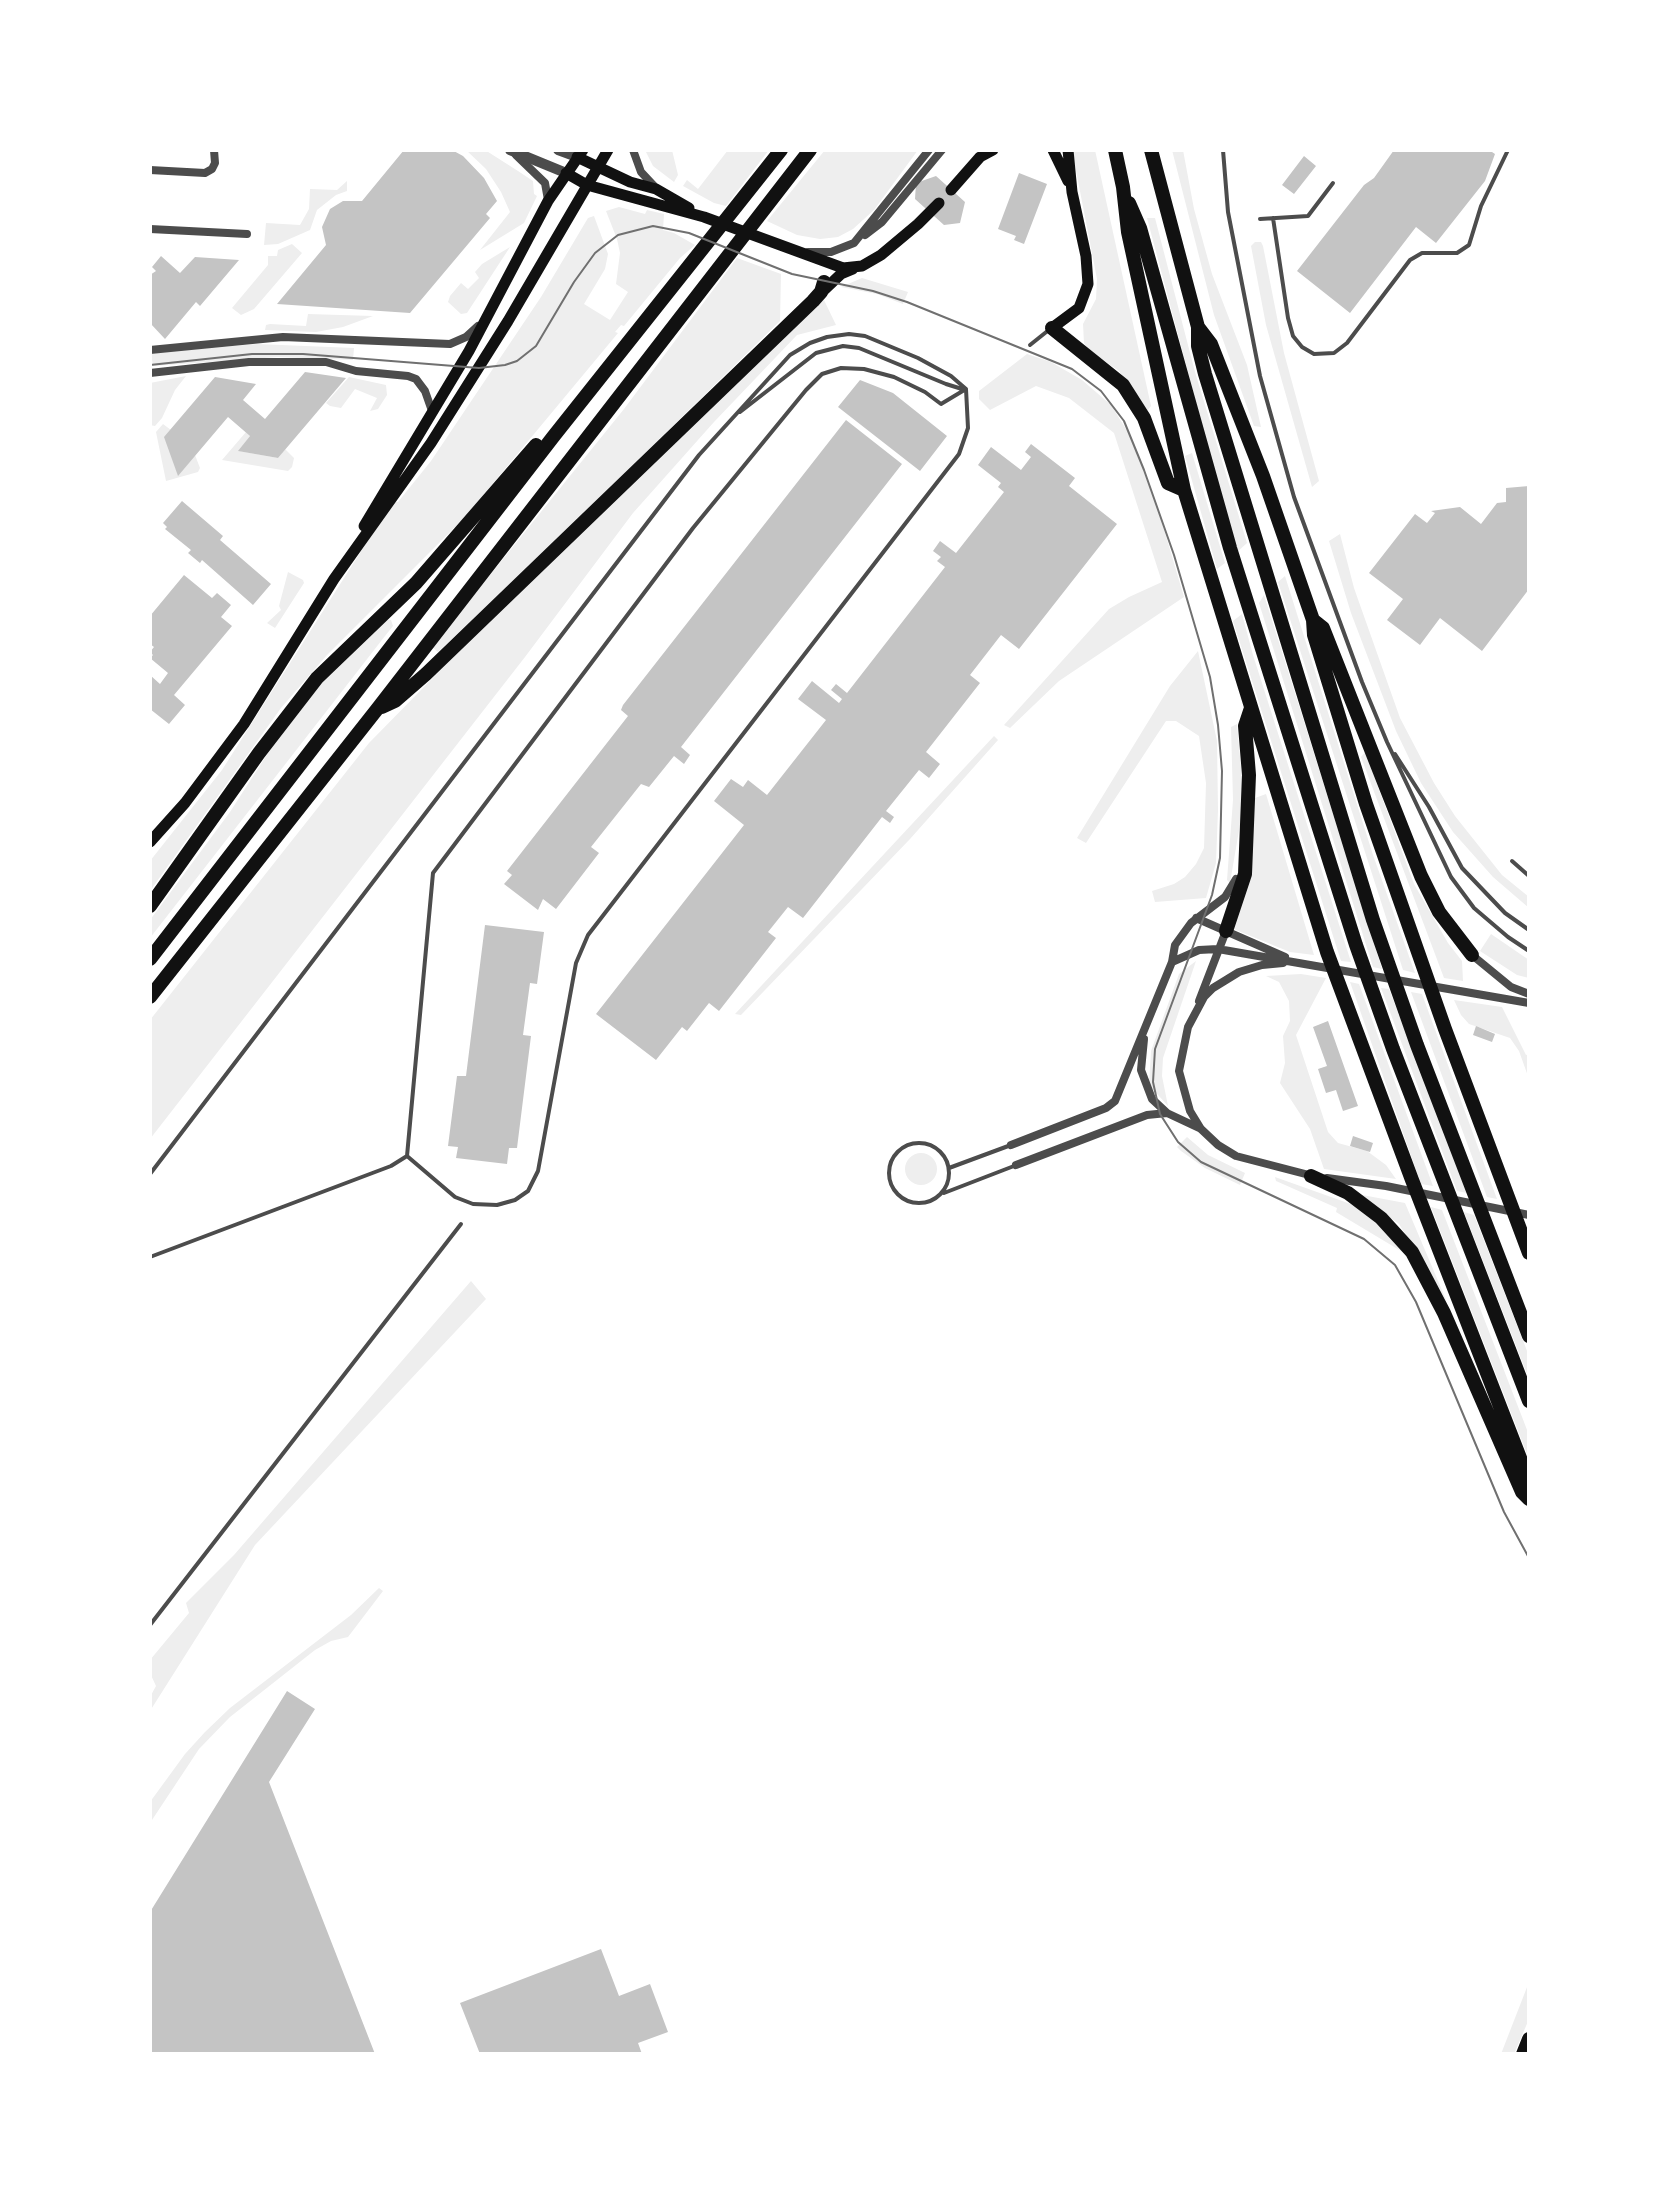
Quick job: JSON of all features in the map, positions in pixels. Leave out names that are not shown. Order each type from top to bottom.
[{"type":"highway","points":[[150,959],[553,437],[781,150]]},
{"type":"highway","points":[[150,997],[810,150]]},
{"type":"highway","points":[[1115,150],[1128,232],[1184,490],[1251,708],[1327,952],[1529,1481]]},
{"type":"highway","points":[[1151,150],[1198,327],[1198,346],[1205,374],[1373,920],[1417,1045],[1529,1336]]},
{"type":"highway","points":[[1123,187],[1140,228],[1230,548],[1356,945],[1529,1401]]},
{"type":"highway","points":[[378,708],[395,701],[426,674],[823,287]]},
{"type":"highway","points":[[1198,327],[1211,344],[1263,476],[1313,620],[1314,635],[1366,804],[1445,1029],[1529,1253]]},
{"type":"highway","points":[[1052,328],[1123,385],[1144,418],[1168,483],[1184,490]]},
{"type":"highway","points":[[150,906],[259,753],[317,678],[416,583],[542,439],[553,437]]},
{"type":"highway","points":[[1313,620],[1323,628],[1421,876],[1439,912],[1472,955]]},
{"type":"highway","points":[[1226,931],[1245,874],[1249,775],[1245,726],[1251,708]]},
{"type":"highway","points":[[1311,1176],[1348,1193],[1381,1218],[1412,1252],[1444,1313],[1522,1492],[1529,1499]]},
{"type":"highway","points":[[1523,2054],[1529,2039]]},
{"type":"main road","points":[[334,579],[431,443],[500,334],[608,150]]},
{"type":"main road","points":[[951,190],[980,157],[993,150]]},
{"type":"main road","points":[[1053,150],[1072,192]]},
{"type":"main road","points":[[1052,328],[1079,308],[1088,284],[1068,150]]},
{"type":"main road","points":[[150,842],[185,803],[244,724],[469,351],[548,201],[580,153],[598,167],[630,182],[656,189],[704,217]]},
{"type":"main road","points":[[566,173],[587,185],[704,217],[795,251],[818,256],[836,267],[855,268]]},
{"type":"main road","points":[[823,287],[882,253],[939,203]]},
{"type":"main road","points":[[818,256],[823,266],[823,287]]},
{"type":"street","points":[[150,170],[205,173],[215,163],[214,150]]},
{"type":"street","points":[[558,150],[580,153]]},
{"type":"street","points":[[633,150],[641,172],[656,189]]},
{"type":"street","points":[[854,243],[929,150]]},
{"type":"street","points":[[818,256],[854,243],[882,222],[942,150]]},
{"type":"street","points":[[512,151],[566,173]]},
{"type":"street","points":[[512,151],[545,183],[548,201]]},
{"type":"street","points":[[150,229],[247,234]]},
{"type":"street","points":[[150,350],[283,337],[450,344],[466,337],[482,322]]},
{"type":"street","points":[[150,373],[249,362],[326,362],[356,371],[416,379],[425,391],[432,411]]},
{"type":"street","points":[[1011,1145],[1106,1108],[1115,1101],[1160,995],[1175,945],[1196,918],[1225,897],[1234,886],[1247,827]]},
{"type":"street","points":[[1196,918],[1296,962]]},
{"type":"street","points":[[1226,931],[1182,1049],[1179,1071],[1190,1111],[1201,1129],[1218,1145],[1236,1156],[1311,1176],[1386,1186],[1529,1215]]},
{"type":"street","points":[[1172,962],[1199,950],[1218,949],[1529,1003]]},
{"type":"street","points":[[1472,955],[1511,987],[1529,994]]},
{"type":"street","points":[[1195,1013],[1213,988],[1239,972],[1262,965],[1296,962]]},
{"type":"street","points":[[1144,1035],[1141,1070],[1152,1099],[1167,1113],[1201,1129]]},
{"type":"street","points":[[1016,1165],[1137,1119],[1167,1113]]},
{"type":"lane","points":[[1223,150],[1228,212],[1239,279],[1273,426],[1294,497],[1362,682],[1439,854],[1462,893],[1490,923],[1529,951]]},
{"type":"lane","points":[[1273,218],[1293,336],[1302,347],[1314,354],[1334,353],[1347,343],[1410,260],[1422,253],[1457,253],[1469,245],[1481,206],[1508,150]]},
{"type":"lane","points":[[1260,219],[1308,216],[1333,183]]},
{"type":"lane","points":[[1030,345],[1052,328]]},
{"type":"lane","points":[[150,1174],[690,468],[729,420],[790,355],[827,337],[849,334],[865,336],[918,358],[951,376],[966,389],[968,428],[959,454],[588,935],[576,963],[538,1171],[528,1191],[515,1200],[497,1205],[473,1204],[455,1197],[407,1156]]},
{"type":"lane","points":[[729,420],[816,353],[843,346],[859,348],[946,384],[966,389]]},
{"type":"lane","points":[[407,1156],[433,873],[693,528],[822,374],[841,368],[864,369],[894,377],[925,392],[941,404],[966,389]]},
{"type":"lane","points":[[1387,742],[1429,807],[1462,868],[1505,913],[1529,930]]},
{"type":"lane","points":[[1512,861],[1529,876]]},
{"type":"lane","points":[[942,1194],[949,1168],[939,1150],[920,1142],[901,1148],[890,1163],[890,1181],[893,1189],[907,1201],[925,1203],[1016,1165]]},
{"type":"lane","points":[[949,1168],[1011,1145]]},
{"type":"lane","points":[[150,1257],[391,1166],[407,1156]]},
{"type":"lane","points":[[150,1625],[461,1224]]},
{"type":"shaded area","points":[[466,150],[485,150],[518,171],[533,181],[537,196],[524,223],[480,250],[510,212],[486,169]]},
{"type":"shaded area","points":[[645,150],[672,150],[678,175],[674,182],[653,166]]},
{"type":"shaded area","points":[[728,150],[769,150],[726,206],[683,186],[687,180],[698,189]]},
{"type":"shaded area","points":[[825,150],[918,150],[874,210],[853,229],[838,237],[820,239],[797,235],[767,221]]},
{"type":"shaded area","points":[[1072,150],[1095,150],[1151,406],[1148,410],[1144,410],[1119,371],[1090,351],[1084,343],[1083,324],[1096,299],[1097,279]]},
{"type":"shaded area","points":[[1172,150],[1183,150],[1194,209],[1212,274],[1247,365],[1261,427],[1254,426],[1214,315]]},
{"type":"shaded area","points":[[347,181],[347,191],[336,195],[317,210],[310,230],[278,244],[264,245],[266,223],[300,225],[309,209],[310,189],[337,190]]},
{"type":"shaded area","points":[[619,207],[645,214],[647,210],[664,214],[663,230],[695,245],[680,258],[624,326],[621,325],[615,332],[618,333],[465,517],[327,655],[281,708],[150,891],[150,861],[222,770],[393,501],[398,502],[431,461],[541,297],[588,218],[594,216],[608,254],[605,269],[584,304],[610,320],[628,292],[616,284],[620,253],[606,211]]},
{"type":"shaded area","points":[[1147,218],[1155,218],[1195,372],[1247,543],[1236,553]]},
{"type":"shaded area","points":[[1261,242],[1263,246],[1284,353],[1319,481],[1312,487],[1266,325],[1251,246]]},
{"type":"shaded area","points":[[292,244],[302,253],[254,309],[241,315],[232,308],[268,265],[268,256],[277,256],[278,250]]},
{"type":"shaded area","points":[[510,247],[467,313],[461,314],[448,302],[450,296],[461,283],[468,289],[479,278],[475,272],[482,264]]},
{"type":"shaded area","points":[[737,258],[781,274],[780,321],[438,652],[432,647],[624,409]]},
{"type":"shaded area","points":[[862,278],[908,292],[903,304],[877,294],[841,287]]},
{"type":"shaded area","points":[[824,300],[836,325],[797,335],[633,513],[525,657],[150,1139],[150,1020],[369,743],[520,589]]},
{"type":"shaded area","points":[[308,314],[373,316],[343,327],[316,332],[265,330],[266,325],[270,324],[306,326]]},
{"type":"shaded area","points":[[257,344],[354,348],[353,360],[278,357],[153,366],[151,353]]},
{"type":"shaded area","points":[[1027,354],[1051,362],[1082,380],[1111,405],[1129,434],[1158,509],[1184,597],[1059,681],[1010,728],[1004,725],[1109,609],[1162,582],[1114,433],[1069,398],[1036,386],[990,410],[979,399],[979,391]]},
{"type":"shaded area","points":[[186,376],[175,390],[162,418],[155,426],[150,425],[150,383]]},
{"type":"shaded area","points":[[349,377],[386,385],[387,395],[378,409],[370,411],[377,398],[355,389],[341,408],[326,403]]},
{"type":"shaded area","points":[[163,424],[171,430],[165,437],[178,475],[195,455],[200,468],[198,472],[166,481],[156,432]]},
{"type":"shaded area","points":[[246,432],[250,436],[239,451],[278,458],[285,449],[294,458],[292,467],[288,471],[222,460]]},
{"type":"shaded area","points":[[1192,453],[1225,563],[1217,569],[1185,456]]},
{"type":"shaded area","points":[[1340,534],[1354,588],[1400,718],[1455,816],[1502,875],[1529,897],[1529,908],[1493,877],[1453,832],[1421,783],[1396,731],[1351,613],[1329,541]]},
{"type":"shaded area","points":[[288,572],[304,583],[275,628],[267,623],[281,610],[279,606]]},
{"type":"shaded area","points":[[1285,576],[1373,855],[1415,973],[1403,970],[1278,582]]},
{"type":"shaded area","points":[[1264,595],[1382,969],[1373,967],[1259,603]]},
{"type":"shaded area","points":[[1242,614],[1351,962],[1341,961],[1233,621]]},
{"type":"shaded area","points":[[384,620],[391,620],[393,626],[150,938],[150,920],[230,812],[288,722],[313,691]]},
{"type":"shaded area","points":[[1198,651],[1217,741],[1216,863],[1206,898],[1155,902],[1152,891],[1185,877],[1204,848],[1206,783],[1199,736],[1176,721],[1166,721],[1086,843],[1077,838],[1170,686]]},
{"type":"shaded area","points":[[1237,724],[1244,801],[1230,883],[1227,880],[1233,800],[1231,727]]},
{"type":"shaded area","points":[[994,736],[998,740],[910,839],[741,1015],[735,1014]]},
{"type":"shaded area","points":[[1365,752],[1414,884],[1462,961],[1463,981],[1444,978],[1361,757]]},
{"type":"shaded area","points":[[1266,794],[1314,955],[1290,952],[1231,928],[1255,798]]},
{"type":"shaded area","points":[[1491,934],[1529,960],[1529,978],[1517,975],[1480,951]]},
{"type":"shaded area","points":[[1196,961],[1163,1058],[1162,1076],[1168,1106],[1149,1085],[1151,1051],[1179,974]]},
{"type":"shaded area","points":[[1301,974],[1326,978],[1296,1035],[1328,1132],[1338,1143],[1367,1151],[1386,1165],[1396,1179],[1324,1169],[1310,1129],[1280,1083],[1285,1063],[1283,1036],[1290,1021],[1289,1001],[1279,982],[1266,976]]},
{"type":"shaded area","points":[[1350,982],[1359,984],[1433,1186],[1421,1184]]},
{"type":"shaded area","points":[[1381,988],[1389,989],[1467,1193],[1457,1191]]},
{"type":"shaded area","points":[[1411,992],[1422,994],[1497,1199],[1487,1197]]},
{"type":"shaded area","points":[[1454,1000],[1502,1007],[1526,1055],[1529,1054],[1529,1079],[1519,1051],[1510,1038],[1469,1024]]},
{"type":"shaded area","points":[[1187,1137],[1208,1155],[1245,1173],[1240,1185],[1205,1168],[1181,1151],[1177,1147]]},
{"type":"shaded area","points":[[921,1153],[932,1158],[937,1169],[932,1180],[921,1185],[910,1180],[905,1169],[910,1158]]},
{"type":"shaded area","points":[[1275,1177],[1359,1207],[1386,1229],[1406,1254],[1336,1212],[1337,1208],[1276,1181]]},
{"type":"shaded area","points":[[1357,1194],[1405,1203],[1447,1302],[1399,1224]]},
{"type":"shaded area","points":[[1431,1207],[1442,1210],[1529,1435],[1529,1459]]},
{"type":"shaded area","points":[[1464,1212],[1474,1215],[1529,1356],[1529,1379]]},
{"type":"shaded area","points":[[471,1281],[486,1299],[255,1545],[150,1711],[150,1697],[156,1686],[150,1673],[150,1660],[189,1613],[186,1603],[234,1555]]},
{"type":"shaded area","points":[[379,1588],[383,1591],[348,1637],[331,1641],[315,1650],[230,1717],[199,1749],[150,1823],[150,1802],[205,1732],[230,1708],[351,1615]]},
{"type":"shaded area","points":[[1529,1982],[1529,2019],[1514,2054],[1501,2054]]},
{"type":"building","points":[[404,150],[452,150],[463,156],[484,178],[497,201],[486,214],[490,218],[410,313],[277,304],[326,245],[322,227],[330,209],[343,201],[362,201]]},
{"type":"building","points":[[1394,150],[1489,150],[1495,154],[1485,181],[1436,243],[1416,227],[1350,313],[1297,271]]},
{"type":"building","points":[[1304,156],[1316,166],[1294,194],[1282,185]]},
{"type":"building","points":[[1019,173],[1047,184],[1024,244],[1014,240],[1016,236],[998,229]]},
{"type":"building","points":[[936,176],[965,202],[960,223],[944,225],[915,199],[916,183]]},
{"type":"building","points":[[161,256],[180,273],[195,257],[239,260],[200,306],[196,302],[165,339],[150,323],[150,275],[156,271],[152,267]]},
{"type":"building","points":[[305,372],[346,378],[278,458],[238,451],[250,436],[228,417],[178,476],[164,437],[215,377],[256,384],[243,400],[265,419]]},
{"type":"building","points":[[860,380],[893,393],[947,436],[920,471],[838,407]]},
{"type":"building","points":[[846,420],[902,464],[681,747],[690,755],[684,764],[674,756],[649,787],[641,784],[591,847],[599,853],[556,909],[543,899],[538,910],[504,884],[512,875],[507,871],[628,716],[621,710],[623,705]]},
{"type":"building","points":[[1031,444],[1075,478],[1069,486],[1117,524],[1019,649],[1001,635],[970,675],[980,683],[926,752],[940,764],[929,778],[919,770],[886,811],[894,817],[890,823],[882,817],[803,918],[788,907],[768,932],[776,938],[719,1011],[709,1003],[687,1031],[682,1027],[656,1060],[596,1014],[744,825],[714,801],[731,779],[743,787],[748,780],[767,795],[826,720],[798,699],[812,681],[839,703],[842,699],[831,690],[836,684],[847,693],[945,567],[937,561],[941,557],[933,551],[940,541],[956,553],[1004,492],[998,487],[1001,483],[978,465],[991,447],[1021,470],[1031,457],[1025,452]]},
{"type":"building","points":[[1529,486],[1529,589],[1482,651],[1440,618],[1420,645],[1387,620],[1403,599],[1369,573],[1415,514],[1427,523],[1435,513],[1431,511],[1460,507],[1481,524],[1497,503],[1506,502],[1506,488]]},
{"type":"building","points":[[182,501],[223,536],[220,540],[271,584],[253,605],[202,560],[200,563],[188,553],[191,550],[165,529],[167,527],[163,523]]},
{"type":"building","points":[[184,575],[212,598],[217,593],[231,605],[221,617],[232,626],[174,695],[185,705],[169,724],[150,709],[150,675],[160,684],[168,673],[150,658],[154,647],[150,644],[150,616]]},
{"type":"building","points":[[485,925],[544,932],[537,984],[530,983],[523,1035],[531,1036],[517,1148],[509,1148],[507,1164],[456,1158],[458,1147],[448,1146],[457,1076],[466,1076]]},
{"type":"building","points":[[1328,1021],[1358,1106],[1343,1111],[1336,1090],[1326,1093],[1318,1069],[1327,1066],[1313,1027]]},
{"type":"building","points":[[1476,1026],[1495,1034],[1492,1042],[1473,1035]]},
{"type":"building","points":[[1353,1136],[1373,1143],[1370,1152],[1350,1146]]},
{"type":"building","points":[[287,1691],[315,1709],[269,1782],[375,2054],[150,2054],[150,1912]]},
{"type":"building","points":[[601,1949],[619,1996],[650,1984],[668,2032],[638,2043],[642,2054],[480,2054],[460,2003]]},
{"type":"tram line","points":[[150,365],[252,354],[303,354],[479,368],[505,365],[517,361],[536,346],[595,253],[618,235],[653,226],[689,233],[792,274],[873,291],[907,302],[1072,369],[1101,391],[1124,421],[1174,555],[1210,677],[1222,771],[1220,858],[1212,895],[1155,1049],[1153,1082],[1160,1114],[1178,1142],[1201,1162],[1364,1239],[1395,1265],[1416,1302],[1504,1512],[1529,1558]]}]
